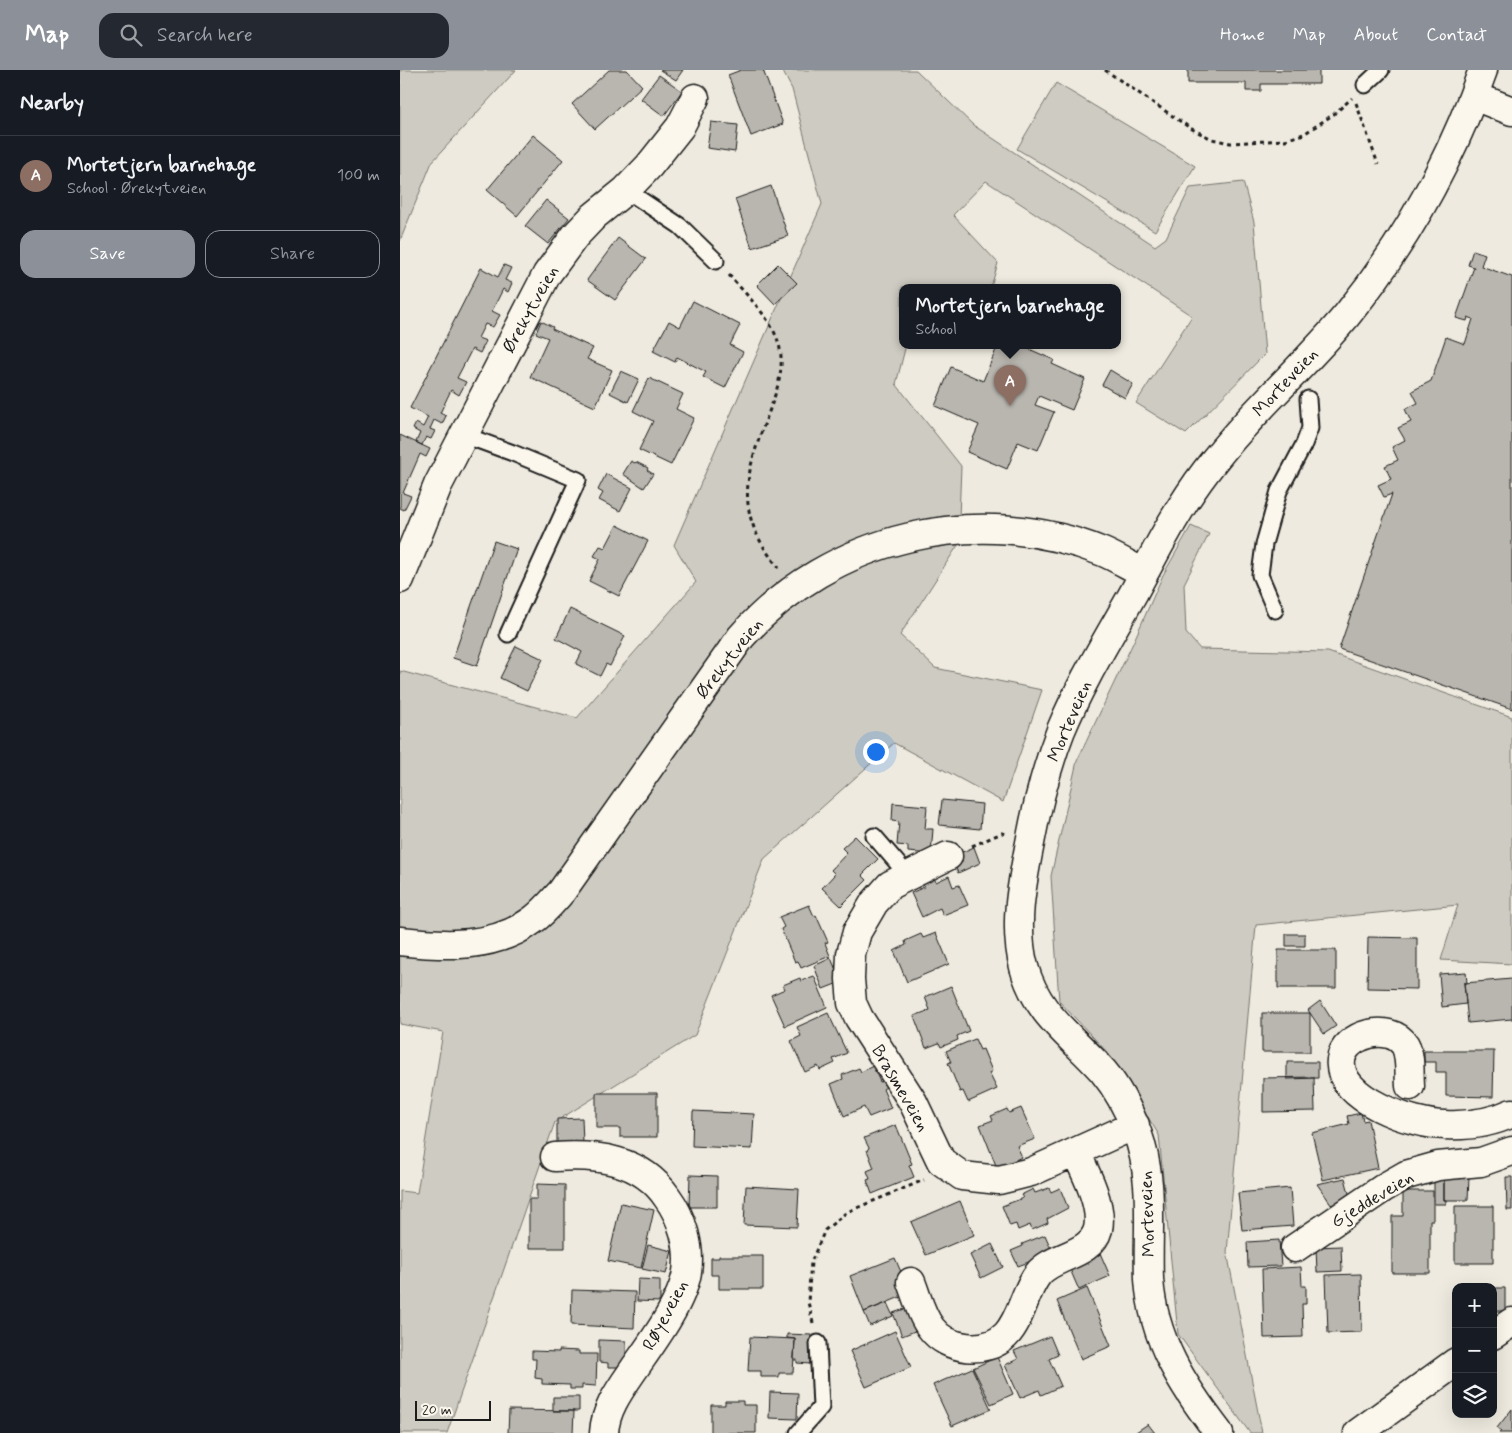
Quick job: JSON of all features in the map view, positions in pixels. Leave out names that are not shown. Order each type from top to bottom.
[{"type":"street","name":"Morteveien","points":[[1219,1433],[1173,1364],[1165,1348],[1154,1316],[1150,1281],[1148,1171],[1134,1125],[1114,1086],[1103,1071],[1056,1024],[1035,995],[1023,964],[1019,928],[1021,892],[1033,828],[1050,762],[1060,732],[1087,676],[1173,520],[1207,470],[1251,418],[1347,314],[1384,265],[1433,184],[1474,96],[1482,70]]},
{"type":"street","points":[[1474,96],[1512,111]]},
{"type":"street","name":"Ørekytveien","points":[[400,579],[438,485],[534,298],[552,267],[575,236],[594,216],[626,190],[649,166],[680,127],[695,98]]},
{"type":"street","name":"Ørekytveien","points":[[400,941],[430,945],[478,943],[500,938],[532,921],[547,908],[562,890],[741,637],[755,622],[794,588],[830,566],[864,552],[922,535],[966,529],[1000,529],[1037,534],[1103,552],[1144,573]]},
{"type":"street","name":"Brasmeveien","points":[[948,856],[890,885],[874,903],[857,932],[851,954],[850,979],[852,1003],[859,1018],[913,1102],[941,1161],[962,1176],[999,1180],[1031,1172],[1134,1125]]},
{"type":"street","points":[[1410,1086],[1406,1046],[1399,1038],[1387,1034],[1370,1034],[1354,1039],[1346,1047],[1341,1057],[1340,1069],[1344,1080],[1352,1090],[1367,1100],[1408,1119],[1427,1124],[1465,1126],[1482,1123],[1512,1113]]},
{"type":"street","name":"Gjeddeveien","points":[[1294,1248],[1406,1175],[1438,1166],[1481,1162],[1512,1151]]},
{"type":"street","points":[[911,1282],[927,1323],[940,1338],[972,1348],[995,1342],[1005,1336],[1018,1316],[1039,1273],[1055,1262],[1082,1249],[1090,1242],[1098,1230],[1098,1215],[1093,1190],[1076,1153]]},
{"type":"street","name":"Røyeveien","points":[[555,1157],[576,1156],[610,1159],[626,1163],[652,1179],[662,1190],[678,1216],[687,1249],[687,1272],[678,1298],[656,1337],[614,1399],[607,1413],[604,1433]]},
{"type":"street","points":[[1497,1332],[1512,1322]]},
{"type":"street","points":[[1358,1433],[1452,1365]]},
{"type":"lane","points":[[1365,85],[1381,70]]},
{"type":"lane","points":[[626,190],[680,226],[716,261]]},
{"type":"lane","points":[[1275,610],[1260,575],[1264,544],[1279,491],[1304,444],[1310,428],[1308,399]]},
{"type":"lane","points":[[464,435],[578,480],[508,634]]},
{"type":"lane","points":[[874,836],[899,864],[905,877]]},
{"type":"lane","points":[[798,1433],[821,1407],[818,1343]]},
{"type":"path","points":[[1105,70],[1190,128],[1212,139],[1230,143],[1285,140],[1304,134],[1326,120],[1353,97],[1378,164]]},
{"type":"path","points":[[716,261],[768,322],[776,335],[780,350],[780,378],[750,470],[746,499],[748,512],[758,539],[779,569]]},
{"type":"path","points":[[948,856],[1002,833],[1009,834]]},
{"type":"path","points":[[818,1343],[808,1302],[811,1262],[825,1230],[847,1212],[928,1178],[941,1161]]},
{"type":"shaded area","points":[[400,70],[516,70],[432,162],[400,241]]},
{"type":"shaded area","points":[[782,70],[916,70],[973,125],[1155,246],[1166,238],[1190,188],[1243,182],[1254,222],[1265,354],[1186,434],[1136,403],[1192,316],[986,181],[953,215],[998,263],[992,284],[899,284],[899,349],[905,349],[896,384],[961,466],[958,545],[900,635],[935,668],[1042,690],[1003,802],[894,743],[764,859],[695,1035],[555,1122],[447,1433],[400,1433],[400,1191],[417,1193],[443,1032],[400,1024],[400,671],[577,718],[696,582],[674,545],[822,204],[792,89]]},
{"type":"shaded area","points":[[1056,83],[1195,166],[1155,231],[1017,149]]},
{"type":"shaded area","points":[[1191,526],[1209,534],[1184,584],[1186,633],[1200,649],[1328,652],[1512,717],[1512,964],[1441,960],[1458,905],[1256,925],[1227,1252],[1262,1433],[1250,1433],[1178,1334],[1159,1135],[1108,1053],[1059,1001],[1051,876],[1077,761],[1163,575]]},
{"type":"building","points":[[609,70],[627,70],[642,86],[595,129],[572,104]]},
{"type":"building","points":[[660,70],[683,70],[676,80]]},
{"type":"building","points":[[741,70],[763,70],[783,124],[751,136],[728,75]]},
{"type":"building","points":[[1188,70],[1319,70],[1319,84],[1261,84],[1261,91],[1246,91],[1246,83],[1188,83]]},
{"type":"building","points":[[659,75],[682,91],[664,116],[641,99]]},
{"type":"building","points":[[711,122],[738,125],[735,152],[707,148]]},
{"type":"building","points":[[533,135],[563,160],[517,216],[487,190]]},
{"type":"building","points":[[771,186],[788,236],[752,248],[735,199]]},
{"type":"building","points":[[546,200],[569,218],[548,244],[525,226]]},
{"type":"building","points":[[618,238],[646,259],[615,300],[587,280]]},
{"type":"building","points":[[1473,250],[1485,254],[1481,266],[1512,277],[1512,709],[1339,649],[1392,494],[1384,497],[1378,485],[1391,479],[1385,466],[1398,460],[1392,447],[1405,440],[1398,428],[1411,422],[1405,409],[1418,403],[1412,391],[1431,381],[1446,337],[1465,344],[1473,319],[1468,317],[1467,321],[1456,318],[1474,267],[1468,265]]},
{"type":"building","points":[[778,264],[797,283],[775,304],[757,285]]},
{"type":"building","points":[[504,265],[511,268],[505,280],[512,283],[508,292],[503,289],[492,311],[500,315],[493,327],[485,324],[478,338],[486,341],[480,353],[472,349],[457,378],[466,382],[459,395],[451,390],[440,413],[446,416],[442,424],[434,420],[430,429],[435,431],[431,439],[426,437],[422,445],[416,442],[420,433],[413,429],[416,423],[423,427],[428,417],[410,408],[481,268],[498,277]]},
{"type":"building","points":[[693,301],[740,325],[730,345],[743,352],[725,388],[703,377],[706,372],[677,357],[675,362],[653,351],[669,321],[680,327]]},
{"type":"building","points":[[541,321],[553,327],[552,329],[593,348],[587,359],[612,370],[595,407],[530,377],[548,338],[536,333]]},
{"type":"building","points":[[996,349],[1029,349],[1054,360],[1052,364],[1085,379],[1072,410],[1039,396],[1035,405],[1054,412],[1038,450],[1018,442],[1007,469],[967,452],[979,425],[935,406],[951,367],[983,381]]},
{"type":"building","points":[[1110,370],[1133,384],[1125,398],[1102,385]]},
{"type":"building","points":[[621,371],[639,379],[628,402],[610,393]]},
{"type":"building","points":[[649,378],[683,394],[676,409],[694,418],[671,465],[639,450],[653,421],[633,411]]},
{"type":"building","points":[[400,435],[430,449],[426,457],[420,454],[403,493],[411,496],[404,510],[400,508]]},
{"type":"building","points":[[631,461],[648,468],[647,470],[653,474],[644,488],[623,474]]},
{"type":"building","points":[[606,474],[632,488],[620,511],[599,500],[603,493],[598,490]]},
{"type":"building","points":[[617,525],[648,541],[619,596],[589,581],[600,559],[594,556],[600,546],[605,548]]},
{"type":"building","points":[[494,541],[517,549],[477,666],[453,658]]},
{"type":"building","points":[[570,609],[625,636],[610,666],[606,664],[600,676],[576,664],[582,652],[556,638]]},
{"type":"building","points":[[516,646],[543,659],[527,691],[500,678]]},
{"type":"building","points":[[942,800],[982,804],[980,829],[939,825]]},
{"type":"building","points":[[893,803],[927,806],[925,829],[933,829],[931,854],[908,852],[908,846],[897,845],[899,822],[892,821]]},
{"type":"building","points":[[855,836],[878,859],[862,875],[867,880],[841,906],[822,888],[835,874],[831,870],[847,853],[842,848]]},
{"type":"building","points":[[974,847],[980,863],[958,873],[951,857]]},
{"type":"building","points":[[933,876],[936,882],[949,876],[953,887],[959,885],[968,905],[943,915],[940,908],[922,917],[911,893],[924,887],[921,881]]},
{"type":"building","points":[[809,905],[814,916],[816,915],[828,942],[825,943],[830,956],[801,968],[798,961],[795,962],[781,929],[784,927],[779,917]]},
{"type":"building","points":[[936,933],[949,964],[907,982],[894,951],[906,945],[905,941],[921,934],[923,938]]},
{"type":"building","points":[[1286,934],[1305,934],[1305,946],[1286,946]]},
{"type":"building","points":[[1368,937],[1417,938],[1417,989],[1367,988]]},
{"type":"building","points":[[1278,950],[1336,950],[1336,988],[1278,988]]},
{"type":"building","points":[[831,958],[841,982],[823,989],[814,966]]},
{"type":"building","points":[[1466,972],[1467,983],[1464,983],[1466,1004],[1442,1007],[1439,974]]},
{"type":"building","points":[[814,976],[827,1007],[785,1026],[771,995],[785,989],[783,985],[800,978],[801,981]]},
{"type":"building","points":[[1512,979],[1512,1019],[1468,1023],[1464,983]]},
{"type":"building","points":[[951,986],[969,1031],[957,1036],[958,1040],[941,1047],[939,1043],[926,1048],[914,1016],[930,1010],[925,997]]},
{"type":"building","points":[[1320,1001],[1336,1026],[1324,1034],[1308,1010]]},
{"type":"building","points":[[828,1013],[847,1053],[833,1059],[835,1063],[820,1070],[818,1066],[805,1072],[791,1041],[801,1036],[797,1027]]},
{"type":"building","points":[[1262,1013],[1310,1013],[1310,1052],[1262,1052]]},
{"type":"building","points":[[975,1039],[980,1050],[983,1049],[992,1071],[989,1073],[997,1089],[968,1102],[963,1091],[960,1092],[948,1063],[951,1062],[946,1051]]},
{"type":"building","points":[[1424,1051],[1494,1051],[1493,1097],[1446,1096],[1446,1072],[1436,1072],[1436,1062],[1424,1062]]},
{"type":"building","points":[[1287,1062],[1318,1062],[1318,1078],[1287,1079]]},
{"type":"building","points":[[873,1066],[880,1082],[883,1081],[886,1087],[883,1089],[891,1108],[869,1117],[864,1107],[844,1116],[831,1084],[843,1079],[842,1075],[859,1068],[861,1072]]},
{"type":"building","points":[[1314,1077],[1315,1111],[1263,1112],[1263,1078]]},
{"type":"building","points":[[596,1093],[657,1093],[657,1137],[620,1137],[620,1128],[596,1128]]},
{"type":"building","points":[[1021,1108],[1035,1139],[1017,1146],[1022,1157],[997,1168],[980,1125],[993,1120],[991,1116],[1007,1109],[1009,1113]]},
{"type":"building","points":[[693,1111],[754,1114],[752,1149],[692,1146]]},
{"type":"building","points":[[1361,1113],[1363,1121],[1368,1120],[1378,1168],[1323,1180],[1312,1133],[1349,1124],[1347,1116]]},
{"type":"building","points":[[582,1118],[583,1143],[557,1144],[557,1119]]},
{"type":"building","points":[[896,1125],[912,1164],[909,1165],[914,1177],[872,1194],[867,1180],[870,1179],[867,1171],[874,1168],[867,1150],[869,1148],[864,1138]]},
{"type":"building","points":[[690,1175],[717,1176],[717,1207],[689,1207]]},
{"type":"building","points":[[1434,1176],[1444,1176],[1444,1200],[1446,1200],[1446,1204],[1434,1204]]},
{"type":"building","points":[[1444,1176],[1469,1177],[1468,1200],[1444,1200]]},
{"type":"building","points":[[1506,1177],[1512,1177],[1512,1210],[1507,1210]]},
{"type":"building","points":[[1345,1178],[1350,1197],[1334,1208],[1317,1184]]},
{"type":"building","points":[[537,1184],[565,1185],[565,1248],[529,1248],[529,1199],[537,1199]]},
{"type":"building","points":[[746,1186],[799,1189],[797,1227],[744,1225]]},
{"type":"building","points":[[1049,1188],[1051,1192],[1060,1188],[1068,1208],[1047,1219],[1048,1223],[1032,1230],[1030,1225],[1018,1230],[1016,1224],[1010,1226],[1002,1206],[1023,1198],[1021,1195],[1033,1189],[1035,1193]]},
{"type":"building","points":[[1290,1188],[1293,1226],[1242,1230],[1238,1193]]},
{"type":"building","points":[[1403,1191],[1433,1191],[1433,1220],[1430,1220],[1430,1273],[1392,1273],[1392,1216],[1403,1216]]},
{"type":"building","points":[[960,1201],[974,1235],[926,1255],[911,1222]]},
{"type":"building","points":[[621,1203],[654,1210],[641,1268],[608,1261]]},
{"type":"building","points":[[1455,1206],[1493,1206],[1493,1263],[1455,1263]]},
{"type":"building","points":[[1045,1235],[1053,1253],[1018,1266],[1011,1251],[1023,1246],[1022,1244]]},
{"type":"building","points":[[1279,1240],[1281,1266],[1248,1267],[1247,1242]]},
{"type":"building","points":[[992,1244],[1003,1267],[981,1278],[970,1255]]},
{"type":"building","points":[[648,1245],[672,1251],[666,1274],[642,1269]]},
{"type":"building","points":[[1341,1246],[1342,1271],[1317,1272],[1316,1247]]},
{"type":"building","points":[[1100,1253],[1110,1276],[1079,1290],[1069,1267]]},
{"type":"building","points":[[719,1256],[763,1256],[763,1289],[719,1289],[719,1275],[711,1275],[711,1258],[719,1258]]},
{"type":"building","points":[[895,1258],[910,1293],[864,1312],[850,1276]]},
{"type":"building","points":[[1301,1267],[1302,1286],[1306,1286],[1306,1304],[1302,1304],[1303,1337],[1264,1338],[1262,1269]]},
{"type":"building","points":[[1361,1274],[1362,1332],[1328,1333],[1326,1275]]},
{"type":"building","points":[[638,1279],[660,1280],[660,1302],[637,1301]]},
{"type":"building","points":[[1087,1288],[1111,1346],[1081,1359],[1057,1301]]},
{"type":"building","points":[[1497,1288],[1505,1288],[1505,1311],[1497,1311]]},
{"type":"building","points":[[572,1290],[635,1292],[634,1328],[571,1325]]},
{"type":"building","points":[[887,1303],[893,1316],[870,1326],[864,1312]]},
{"type":"building","points":[[916,1305],[925,1327],[902,1336],[893,1313]]},
{"type":"building","points":[[895,1331],[911,1367],[866,1387],[850,1351]]},
{"type":"building","points":[[787,1334],[811,1335],[810,1364],[797,1363],[797,1360],[794,1360],[795,1339],[787,1338]]},
{"type":"building","points":[[1050,1336],[1058,1355],[1049,1359],[1061,1386],[1041,1395],[1039,1390],[1020,1398],[1005,1365],[1018,1359],[1014,1351]]},
{"type":"building","points":[[750,1337],[795,1339],[793,1373],[779,1373],[779,1377],[761,1377],[761,1371],[748,1371]]},
{"type":"building","points":[[599,1340],[626,1341],[626,1367],[608,1367],[608,1363],[599,1362]]},
{"type":"building","points":[[559,1350],[579,1351],[579,1354],[597,1354],[596,1386],[582,1385],[582,1389],[570,1389],[570,1385],[542,1384],[542,1379],[535,1378],[536,1359],[532,1359],[532,1351],[559,1352]]},
{"type":"building","points":[[997,1357],[1013,1394],[991,1404],[973,1368]]},
{"type":"building","points":[[972,1368],[991,1409],[952,1426],[933,1385]]},
{"type":"building","points":[[770,1392],[798,1393],[797,1419],[769,1418]]},
{"type":"building","points":[[553,1397],[579,1397],[579,1411],[553,1411]]},
{"type":"building","points":[[725,1401],[743,1401],[743,1405],[756,1405],[756,1433],[711,1433],[711,1405],[725,1405]]},
{"type":"building","points":[[1512,1409],[1512,1433],[1499,1433],[1501,1431],[1497,1428]]},
{"type":"building","points":[[509,1410],[574,1411],[573,1433],[508,1433]]},
{"type":"building","points":[[1148,1424],[1155,1433],[1136,1433],[1136,1432]]},
{"type":"place","name":"Mortetjern barnehage","points":[[1010,406]]}]
